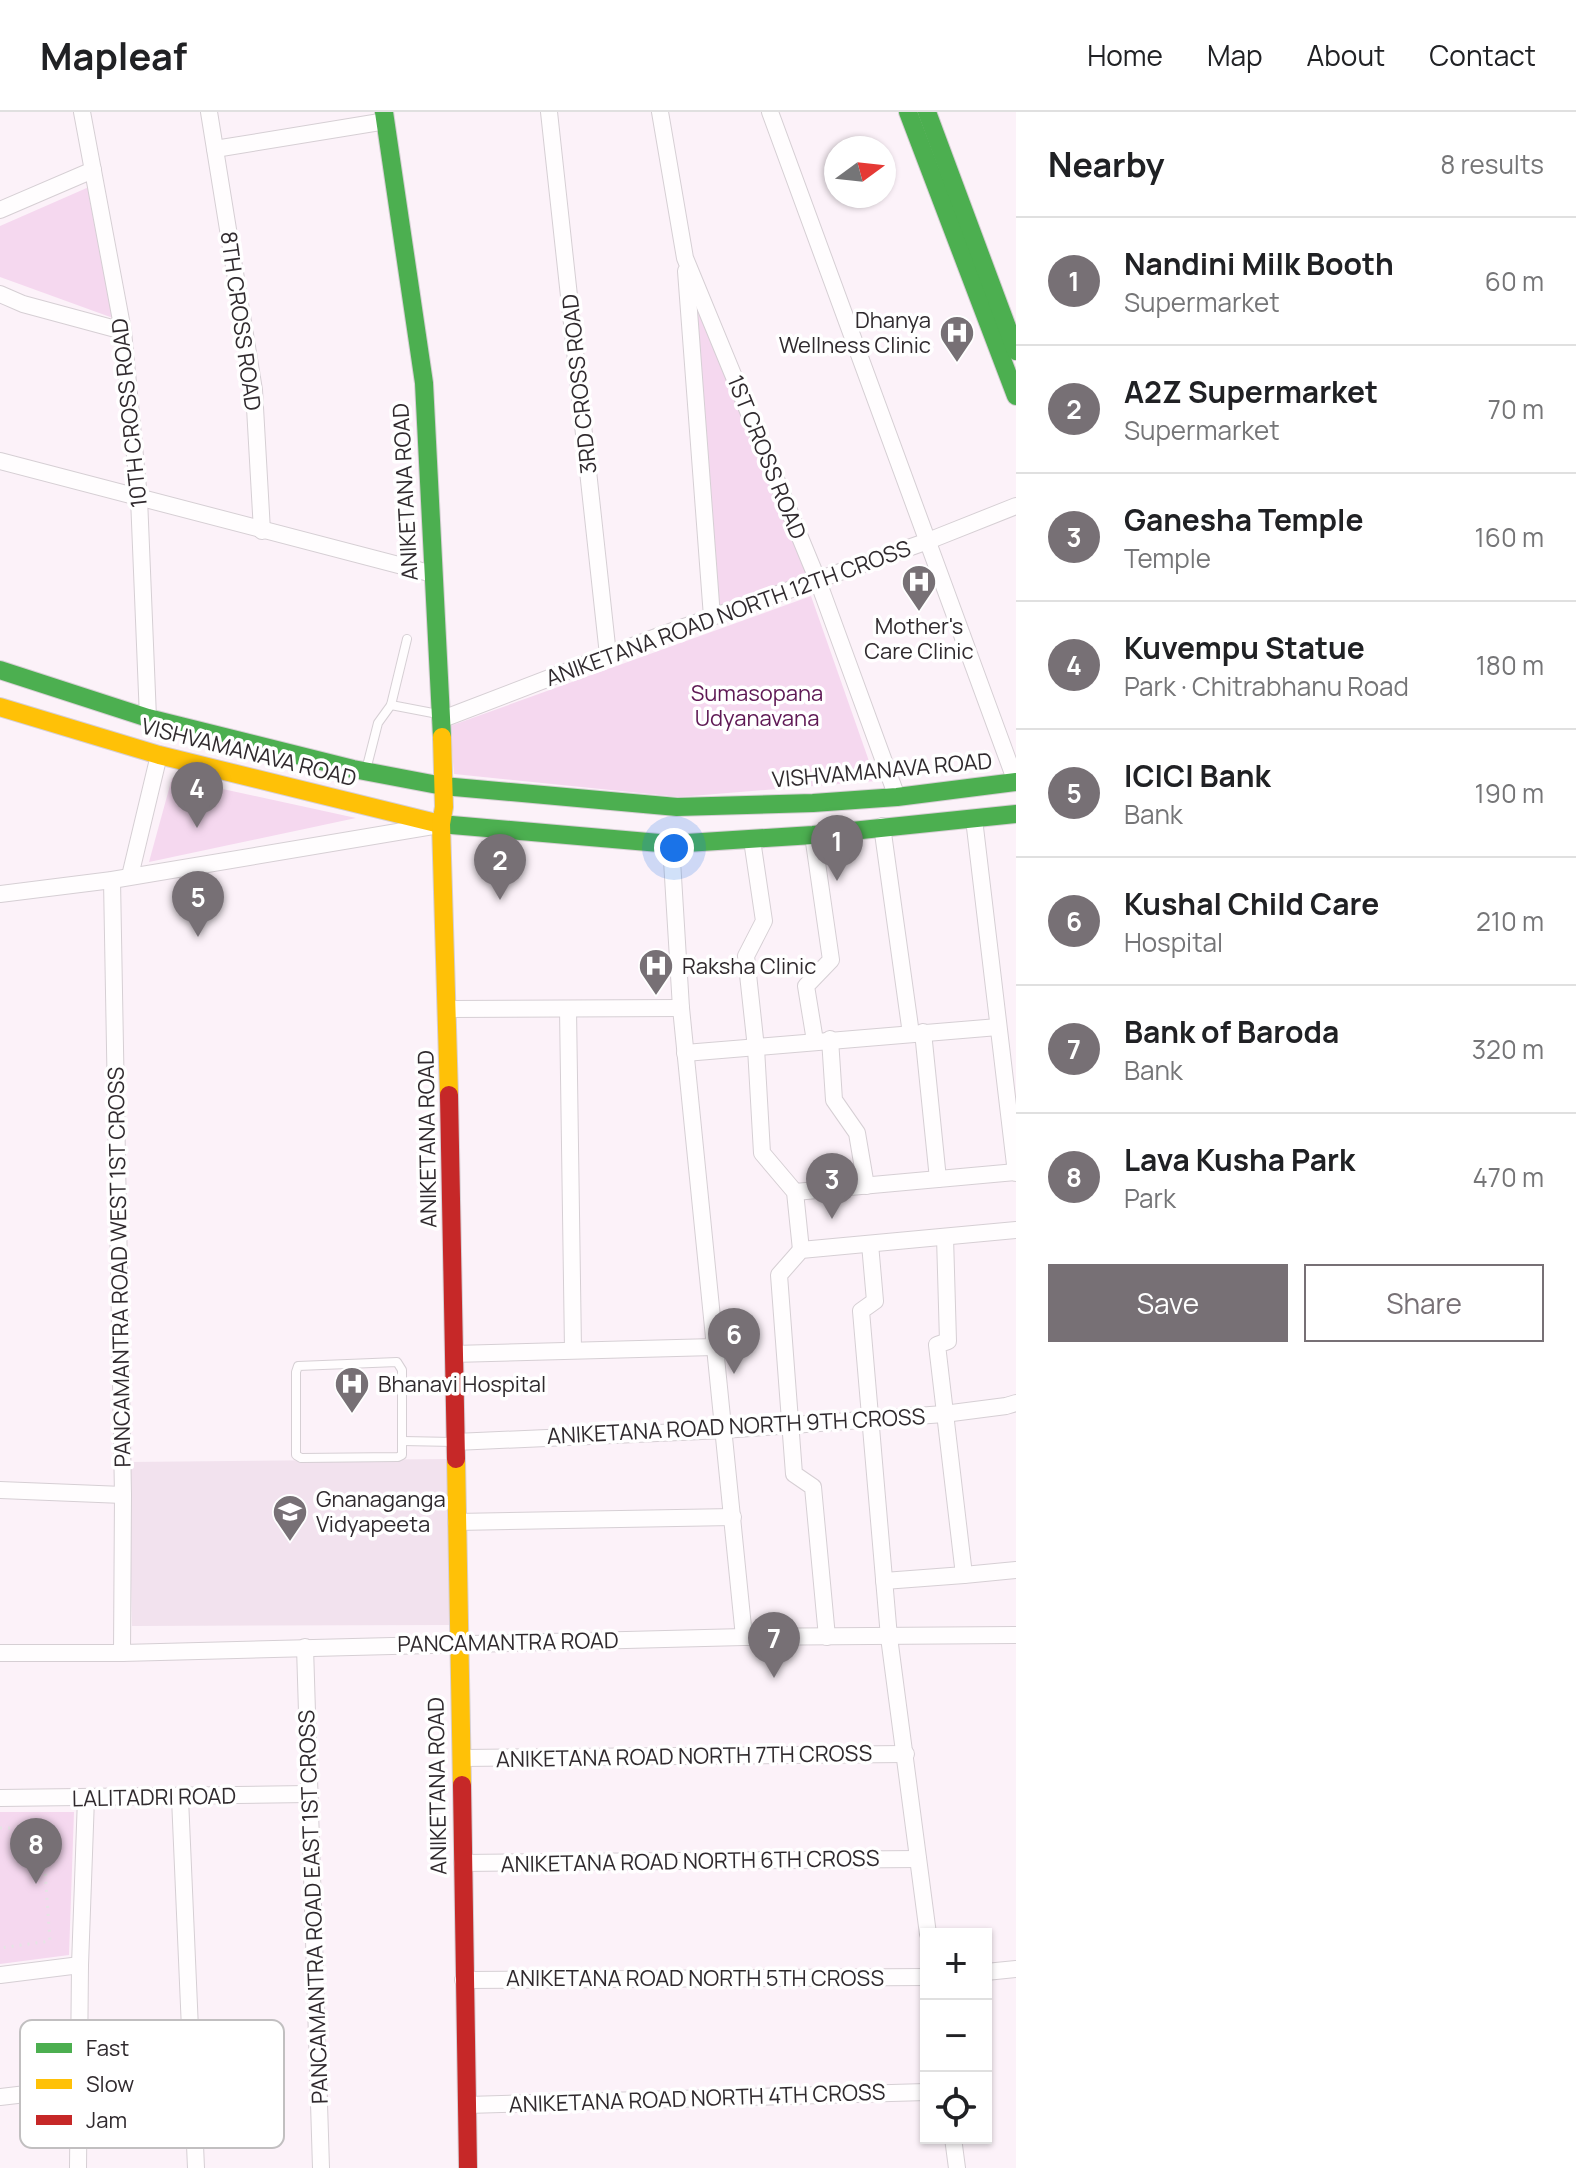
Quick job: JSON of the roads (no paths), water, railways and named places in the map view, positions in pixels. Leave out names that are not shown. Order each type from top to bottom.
[{"type":"main road","points":[[908,112],[1016,396]]},
{"type":"main road","points":[[927,112],[1016,351]]},
{"type":"main road","name":"ANIKETANA ROAD","points":[[385,116],[424,383],[439,647],[468,2168]]},
{"type":"main road","name":"VISHVAMANAVA ROAD","points":[[0,670],[148,718],[365,771],[443,786],[677,807],[897,797],[1016,782]]},
{"type":"main road","name":"VISHVAMANAVA ROAD","points":[[0,707],[159,755],[441,824],[671,844],[813,835],[1016,814]]},
{"type":"street","name":"10TH CROSS ROAD","points":[[82,112],[123,331],[139,498],[148,718]]},
{"type":"street","name":"8TH CROSS ROAD","points":[[209,112],[254,390],[262,531]]},
{"type":"street","name":"3RD CROSS ROAD","points":[[549,112],[608,655]]},
{"type":"street","name":"1ST CROSS ROAD","points":[[660,112],[685,258],[818,581],[897,797]]},
{"type":"street","points":[[770,112],[1016,782]]},
{"type":"street","points":[[215,149],[385,116]]},
{"type":"street","points":[[0,210],[93,170]]},
{"type":"street","points":[[685,258],[712,617]]},
{"type":"street","points":[[0,294],[23,304],[123,331]]},
{"type":"street","points":[[0,461],[433,574]]},
{"type":"street","name":"ANIKETANA ROAD NORTH 12TH CROSS","points":[[440,718],[928,541],[1016,506]]},
{"type":"street","points":[[130,876],[159,755]]},
{"type":"street","points":[[795,1192],[1016,1172],[974,819]]},
{"type":"street","points":[[0,894],[112,880],[441,824]]},
{"type":"street","points":[[882,826],[938,1179]]},
{"type":"street","points":[[813,835],[831,960],[806,986],[822,1040],[834,1100],[857,1133],[866,1186]]},
{"type":"street","points":[[752,840],[764,921],[746,956],[756,1048],[762,1153],[795,1192],[801,1250]]},
{"type":"street","points":[[671,844],[685,1053],[744,1637]]},
{"type":"street","name":"PANCAMANTRA ROAD WEST 1ST CROSS","points":[[112,880],[123,1495],[122,1653]]},
{"type":"street","points":[[448,1009],[681,1008]]},
{"type":"street","points":[[568,1009],[573,1350]]},
{"type":"street","points":[[685,1053],[998,1027]]},
{"type":"street","points":[[827,1637],[813,1487],[794,1474],[779,1275],[801,1250],[1016,1230]]},
{"type":"street","points":[[945,1237],[948,1341],[937,1345],[964,1575]]},
{"type":"street","points":[[870,1244],[875,1301],[861,1311],[889,1637],[927,1928]]},
{"type":"street","points":[[453,1354],[714,1347]]},
{"type":"street","name":"ANIKETANA ROAD NORTH 9TH CROSS","points":[[455,1442],[724,1430],[944,1414],[1016,1403]]},
{"type":"street","points":[[0,1490],[123,1495]]},
{"type":"street","points":[[456,1522],[733,1517]]},
{"type":"street","points":[[884,1581],[1016,1570]]},
{"type":"street","name":"PANCAMANTRA ROAD","points":[[0,1653],[122,1653],[744,1637],[1016,1635]]},
{"type":"street","name":"PANCAMANTRA ROAD EAST 1ST CROSS","points":[[305,1647],[321,2168]]},
{"type":"street","name":"ANIKETANA ROAD NORTH 7TH CROSS","points":[[462,1758],[906,1754]]},
{"type":"street","name":"LALITADRI ROAD","points":[[0,1798],[309,1794]]},
{"type":"street","points":[[79,2020],[86,1798]]},
{"type":"street","points":[[180,1798],[190,2020]]},
{"type":"street","name":"ANIKETANA ROAD NORTH 6TH CROSS","points":[[462,1863],[918,1859]]},
{"type":"street","points":[[0,1975],[80,1965]]},
{"type":"street","points":[[992,1971],[1016,1969]]},
{"type":"street","name":"ANIKETANA ROAD NORTH 5TH CROSS","points":[[463,1980],[920,1977]]},
{"type":"street","name":"ANIKETANA ROAD NORTH 4TH CROSS","points":[[467,2105],[920,2092]]},
{"type":"street","points":[[0,2097],[20,2095]]},
{"type":"street","points":[[954,2144],[957,2168]]},
{"type":"street","points":[[78,2148],[78,2168]]},
{"type":"street","points":[[195,2148],[196,2168]]},
{"type":"lane","points":[[365,771],[378,723],[391,705],[407,639]]},
{"type":"lane","points":[[391,705],[440,718]]},
{"type":"lane","points":[[397,1362],[402,1370],[403,1441],[402,1455],[398,1457],[301,1458],[296,1455],[298,1366],[397,1362]]},
{"type":"lane","points":[[403,1441],[455,1442]]},
{"type":"place","name":"Dhanya Wellness Clinic","points":[[957,364]]},
{"type":"place","name":"Mother's Care Clinic","points":[[919,613]]},
{"type":"place","name":"Kuvempu Statue","points":[[197,828]]},
{"type":"place","name":"Nandini Milk Booth","points":[[837,881]]},
{"type":"place","name":"A2Z Supermarket","points":[[500,900]]},
{"type":"place","name":"ICICI Bank","points":[[198,937]]},
{"type":"place","name":"Raksha Clinic","points":[[656,997]]},
{"type":"place","name":"Ganesha Temple","points":[[832,1219]]},
{"type":"place","name":"Kushal Child Care","points":[[734,1374]]},
{"type":"place","name":"Bhanavi Hospital","points":[[352,1415]]},
{"type":"place","name":"Gnanaganga Vidyapeeta","points":[[290,1543]]},
{"type":"place","name":"Bank of Baroda","points":[[774,1678]]},
{"type":"place","name":"Lava Kusha Park","points":[[36,1884]]},
{"type":"park label","name":"Sumasopana Udyanavana","points":[[757,706]]}]
